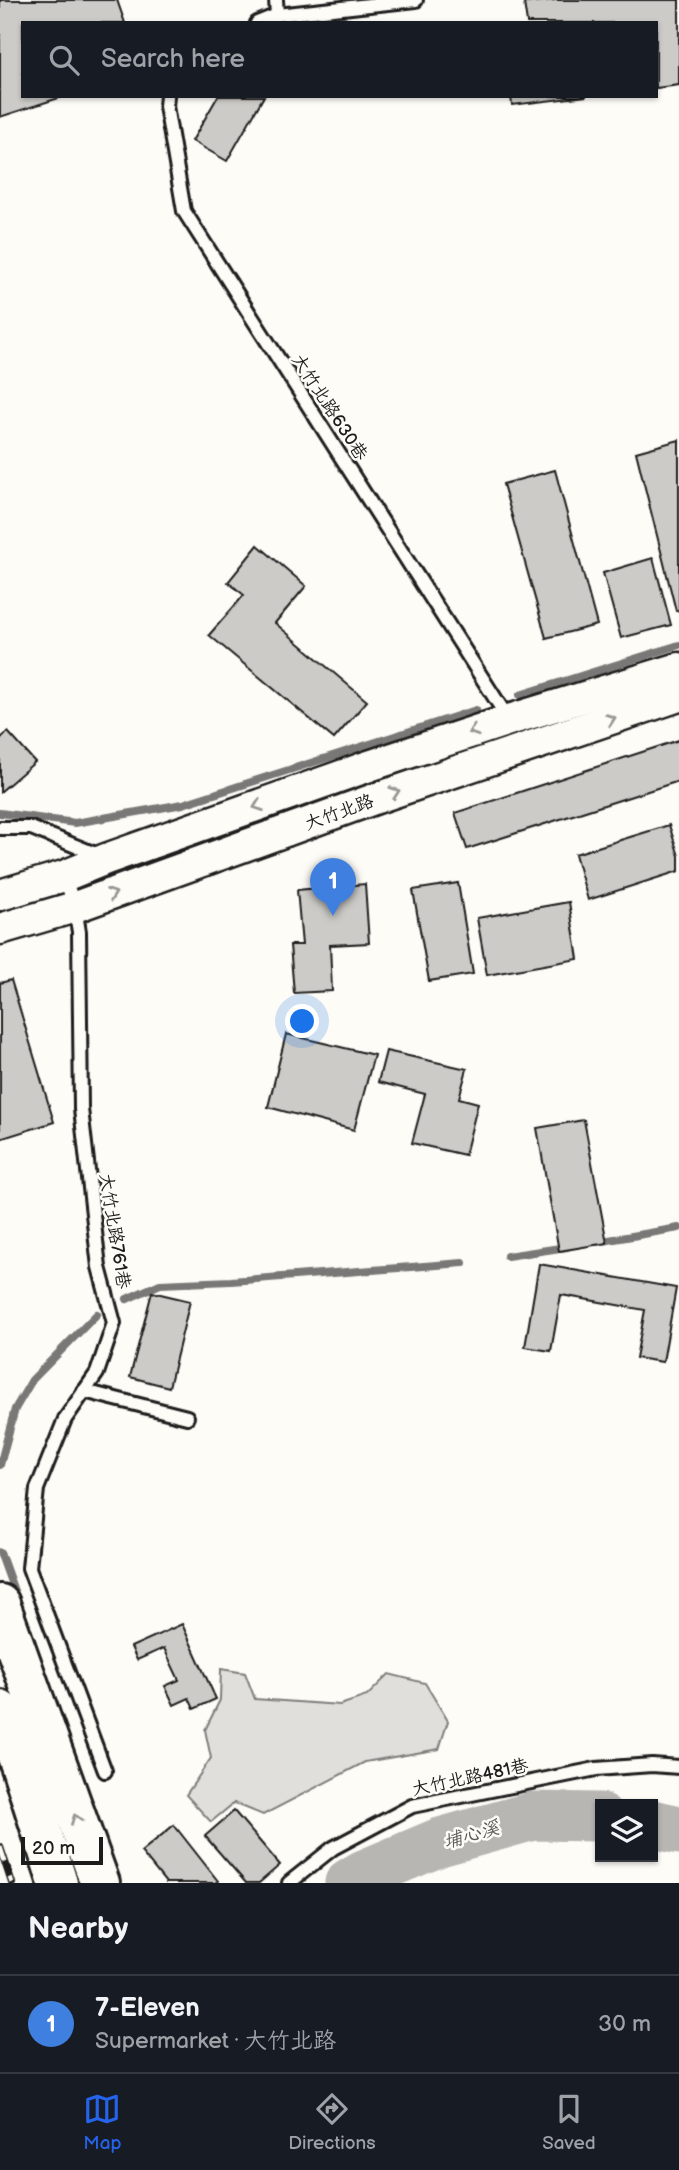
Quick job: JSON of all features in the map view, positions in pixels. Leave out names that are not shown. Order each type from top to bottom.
[{"type":"main road","points":[[0,1604],[100,1883]]},
{"type":"main road","points":[[0,1710],[58,1883]]},
{"type":"street","name":"大竹北路","points":[[0,895],[64,876],[369,766],[679,668]]},
{"type":"street","name":"大竹北路","points":[[0,929],[75,907],[377,798],[679,696]]},
{"type":"lane","points":[[276,0],[276,15]]},
{"type":"lane","points":[[262,21],[276,15],[416,0]]},
{"type":"lane","name":"大竹北路630巷","points":[[167,98],[184,211],[509,720]]},
{"type":"lane","points":[[0,828],[32,828],[106,859]]},
{"type":"lane","name":"大竹北路761巷","points":[[64,876],[75,907],[79,932],[80,1109],[99,1267],[114,1323],[97,1373],[65,1419],[37,1489],[29,1568],[105,1770]]},
{"type":"lane","points":[[84,1391],[187,1417]]},
{"type":"lane","name":"大竹北路481巷","points":[[289,1883],[333,1849],[412,1806],[596,1769],[652,1765],[679,1767]]},
{"type":"shaded area","points":[[221,1669],[245,1673],[255,1699],[340,1705],[367,1696],[389,1674],[425,1683],[448,1721],[439,1749],[365,1762],[263,1815],[234,1803],[211,1822],[186,1795],[211,1758],[205,1730],[220,1700]]},
{"type":"building","points":[[0,0],[117,0],[124,21],[21,21],[21,98],[59,98],[0,117]]},
{"type":"building","points":[[555,0],[679,0],[679,85],[658,88],[658,21],[527,21],[524,3]]},
{"type":"building","points":[[217,98],[263,98],[227,161],[192,141]]},
{"type":"building","points":[[511,98],[570,98],[512,105]]},
{"type":"building","points":[[679,440],[679,610],[676,611],[636,452]]},
{"type":"building","points":[[555,470],[597,625],[546,638],[503,484]]},
{"type":"building","points":[[258,545],[306,586],[275,623],[367,701],[334,739],[209,635],[244,595],[228,582]]},
{"type":"building","points":[[653,558],[671,625],[621,638],[603,573]]},
{"type":"building","points":[[8,732],[35,762],[0,792],[0,739]]},
{"type":"building","points":[[679,740],[679,781],[467,849],[455,813]]},
{"type":"building","points":[[669,825],[679,856],[679,871],[588,900],[575,854]]},
{"type":"building","points":[[458,883],[473,974],[429,981],[413,890]]},
{"type":"building","points":[[365,884],[369,943],[330,945],[332,991],[294,993],[290,945],[302,945],[297,890]]},
{"type":"building","points":[[569,902],[578,959],[487,975],[477,918]]},
{"type":"building","points":[[11,980],[54,1122],[0,1139],[0,983]]},
{"type":"building","points":[[286,1034],[374,1055],[354,1130],[268,1107]]},
{"type":"building","points":[[386,1051],[467,1069],[459,1098],[478,1103],[465,1155],[412,1143],[425,1094],[378,1082]]},
{"type":"building","points":[[584,1120],[607,1243],[559,1251],[537,1128]]},
{"type":"building","points":[[539,1264],[676,1288],[663,1362],[636,1358],[645,1310],[561,1295],[551,1351],[525,1347]]},
{"type":"building","points":[[152,1292],[190,1301],[169,1387],[130,1377]]},
{"type":"building","points":[[182,1624],[216,1699],[194,1709],[189,1698],[174,1705],[165,1686],[179,1680],[164,1648],[137,1660],[131,1647]]},
{"type":"building","points":[[234,1811],[280,1865],[259,1883],[246,1883],[205,1836]]},
{"type":"building","points":[[174,1825],[218,1881],[166,1883],[141,1852]]},
{"type":"waterway","points":[[520,695],[679,645]]},
{"type":"waterway","points":[[0,813],[75,823],[183,804],[476,710]]},
{"type":"waterway","points":[[597,1242],[679,1228]]},
{"type":"waterway","points":[[507,1256],[567,1247]]},
{"type":"waterway","points":[[127,1299],[160,1284],[463,1263]]},
{"type":"waterway","points":[[0,1465],[15,1409],[32,1380],[97,1314]]},
{"type":"waterway","points":[[0,1552],[18,1602]]},
{"type":"waterway","name":"埔心溪","points":[[349,1883],[440,1842],[533,1816],[595,1817]]},
{"type":"waterway","name":"埔心溪","points":[[658,1825],[679,1830]]},
{"type":"railway","points":[[0,1847],[12,1883]]},
{"type":"place","name":"7-Eleven","points":[[333,916]]}]
